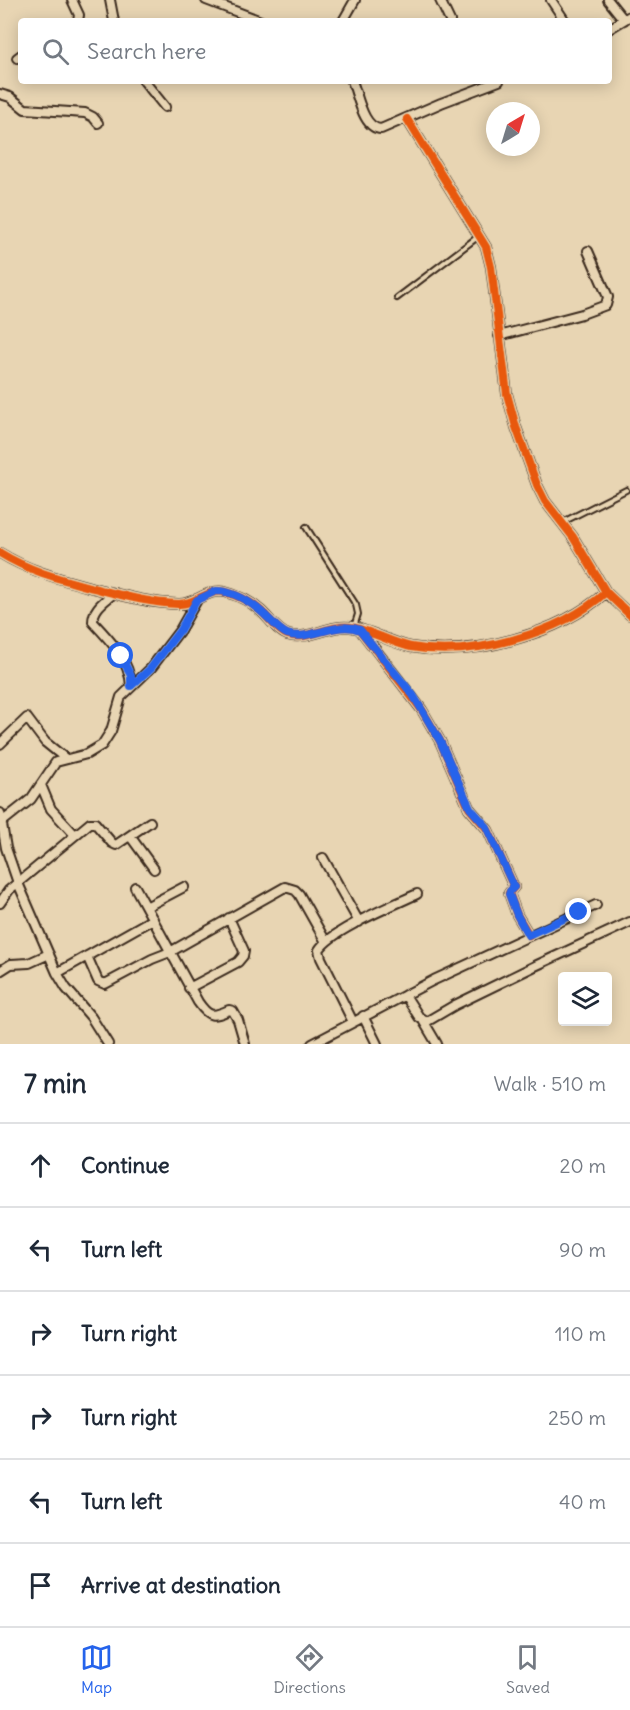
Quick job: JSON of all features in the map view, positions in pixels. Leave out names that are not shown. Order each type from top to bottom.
[{"type":"street","points":[[72,0],[78,18]]},
{"type":"street","points":[[110,0],[113,18]]},
{"type":"street","points":[[206,0],[253,18]]},
{"type":"street","points":[[345,18],[355,0]]},
{"type":"street","points":[[441,0],[449,18]]},
{"type":"street","points":[[551,0],[563,18]]},
{"type":"street","points":[[608,0],[627,18],[612,27]]},
{"type":"street","points":[[146,84],[165,107]]},
{"type":"street","points":[[353,84],[366,118],[372,127],[381,129],[491,84]]},
{"type":"street","points":[[0,94],[10,97],[25,109],[85,113],[98,123]]},
{"type":"street","points":[[407,118],[489,256],[507,394],[516,428],[537,485],[545,501],[562,522],[606,592],[630,615]]},
{"type":"street","points":[[499,336],[582,314],[606,305],[608,297],[588,250]]},
{"type":"street","points":[[0,553],[16,563],[48,576],[114,593],[178,604],[197,600],[216,591],[226,592],[255,607],[287,634],[302,635],[348,626],[417,648],[471,647],[518,638],[554,625],[593,604],[606,592]]},
{"type":"street","points":[[114,593],[97,608],[93,614],[93,622],[127,666],[131,676],[131,686]]},
{"type":"street","points":[[1,823],[26,804],[41,785],[52,765],[87,754],[102,745],[111,731],[118,702],[131,686],[151,668],[180,630],[197,600]]},
{"type":"street","points":[[357,629],[413,695],[430,723],[470,808],[488,830],[514,887],[509,894],[528,935]]},
{"type":"street","points":[[0,744],[27,718],[48,746],[66,759]]},
{"type":"street","points":[[41,785],[51,809],[75,835]]},
{"type":"street","points":[[0,813],[8,855],[57,973],[66,988],[91,1017],[108,1044]]},
{"type":"street","points":[[0,903],[18,883],[93,822],[114,845],[150,822]]},
{"type":"street","points":[[130,836],[154,870]]},
{"type":"street","points":[[323,858],[359,922]]},
{"type":"street","points":[[135,887],[201,1006],[215,1016],[229,1010],[233,1011],[245,1044]]},
{"type":"street","points":[[146,907],[184,887]]},
{"type":"street","points":[[87,956],[98,981],[105,984],[170,952],[285,887],[299,894],[326,942]]},
{"type":"street","points":[[353,1022],[319,954],[321,946],[359,922],[417,894]]},
{"type":"street","points":[[312,1044],[405,995],[528,935],[596,905]]},
{"type":"street","points":[[189,988],[238,962],[243,956],[244,951],[229,918]]},
{"type":"street","points":[[57,973],[153,919]]},
{"type":"street","points":[[424,1022],[535,966],[630,922]]},
{"type":"street","points":[[0,971],[11,964],[29,963],[49,954]]},
{"type":"street","points":[[405,995],[437,1044]]},
{"type":"street","points":[[363,1016],[378,1044]]},
{"type":"lane","points":[[398,298],[479,236]]},
{"type":"lane","points":[[562,522],[626,490]]},
{"type":"lane","points":[[306,526],[356,605],[357,629]]},
{"type":"cycle path","points":[[407,119],[486,247],[491,267],[507,394],[537,485],[545,501],[573,537],[606,592],[630,615]]},
{"type":"cycle path","points":[[0,553],[33,570],[57,578],[146,600],[184,604],[213,592],[225,592],[253,605],[280,631],[288,635],[303,636],[335,628],[350,627],[403,645],[435,650],[487,646],[540,631],[565,620],[606,592]]},
{"type":"cycle path","points":[[360,630],[422,710],[440,741],[469,808],[488,830],[514,887],[509,893],[517,915],[529,935]]},
{"type":"route","points":[[121,656],[131,676],[131,686],[151,668],[191,614],[197,600],[216,591],[236,596],[255,607],[287,634],[302,635],[348,626],[360,630],[413,695],[440,741],[473,814],[486,826],[512,882],[514,888],[509,894],[528,935],[579,912]]}]
